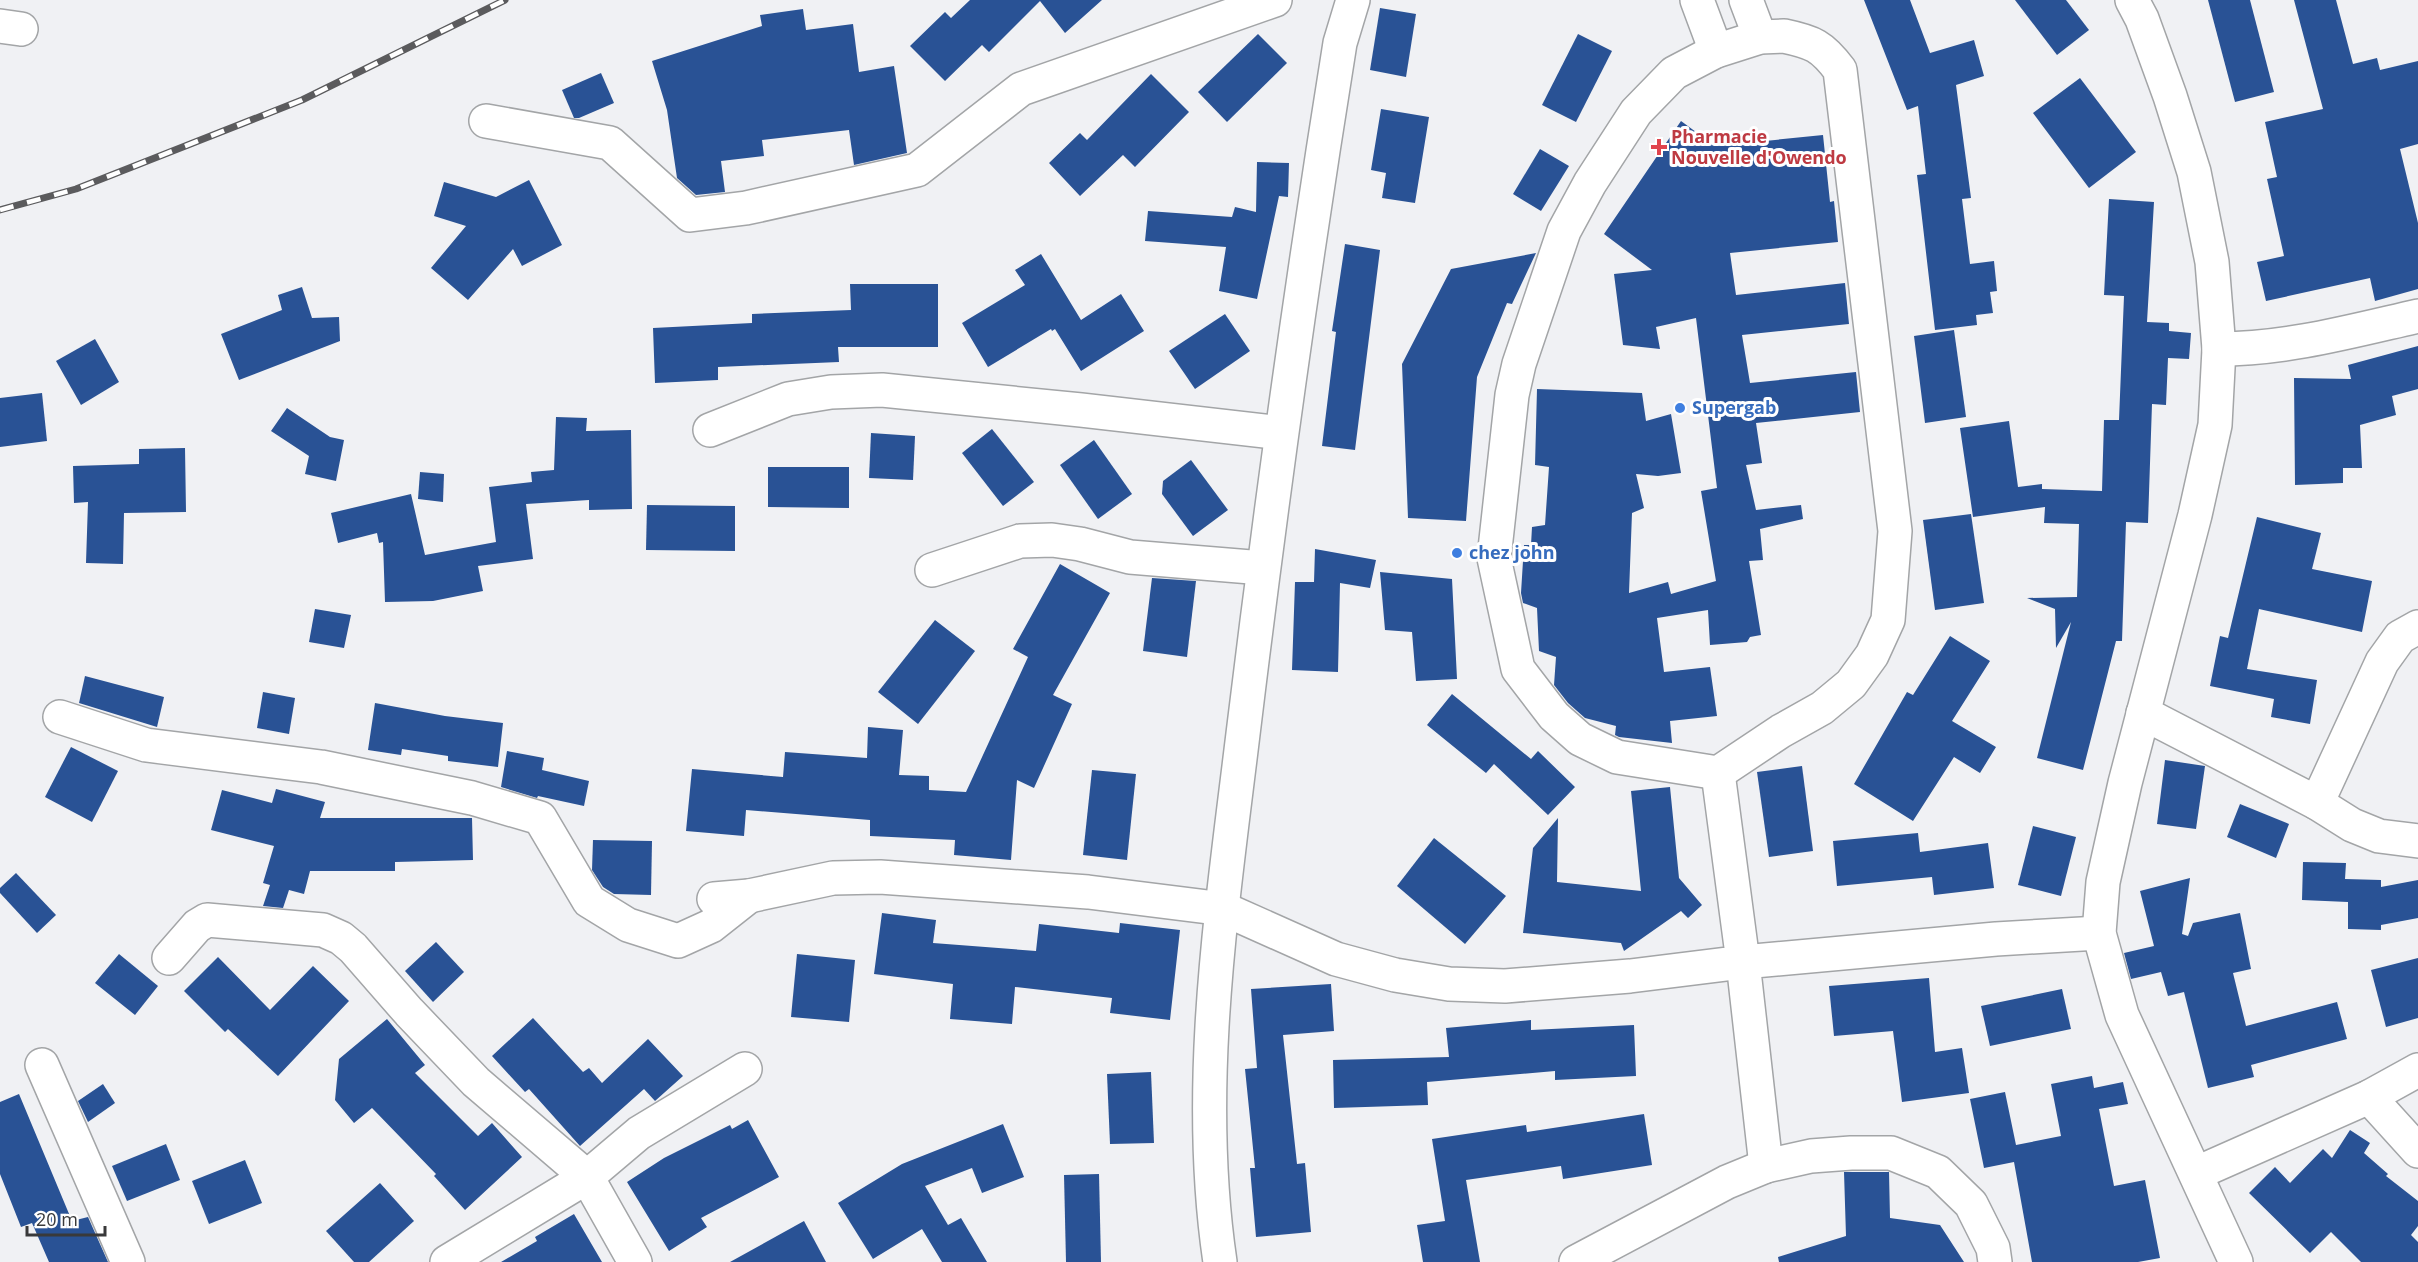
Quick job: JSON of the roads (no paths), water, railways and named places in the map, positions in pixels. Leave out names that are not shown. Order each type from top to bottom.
[{"type":"street","points":[[486,121],[610,143],[690,215],[746,208],[917,170],[1021,89],[1275,0]]},
{"type":"street","points":[[1220,1262],[1213,1213],[1208,1118],[1211,1029],[1263,568],[1281,433],[1340,43],[1353,0]]},
{"type":"street","points":[[1697,0],[1716,51]]},
{"type":"street","points":[[1746,0],[1760,37]]},
{"type":"street","points":[[2133,0],[2170,96],[2194,172],[2212,262],[2219,349],[2215,425],[2195,515],[2143,713],[2103,882],[2099,933],[2122,1015],[2197,1173],[2236,1262]]},
{"type":"street","points":[[1784,36],[1809,41],[1828,55],[1840,70],[1894,531],[1888,620],[1872,655],[1851,684],[1822,708],[1781,731],[1718,773],[1617,757],[1580,739],[1554,716],[1539,700],[1518,669],[1494,558],[1512,395],[1519,364],[1564,231],[1590,183],[1636,112],[1674,73],[1716,51],[1760,37],[1784,36]]},
{"type":"street","points":[[2219,349],[2253,349],[2320,339],[2418,316]]},
{"type":"street","points":[[710,430],[788,399],[831,392],[882,390],[1281,433]]},
{"type":"street","points":[[932,570],[1020,540],[1052,540],[1080,544],[1130,557],[1263,568]]},
{"type":"street","points":[[2317,803],[2382,662],[2400,637],[2418,627]]},
{"type":"street","points":[[2143,713],[2317,803],[2352,825],[2379,836],[2418,841]]},
{"type":"street","points":[[60,717],[146,745],[321,767],[472,798],[540,818],[589,901],[628,925],[678,941],[711,926],[749,896]]},
{"type":"street","points":[[1718,773],[1743,962],[1766,1166]]},
{"type":"street","points":[[714,899],[749,896],[833,878],[880,877],[1089,892],[1224,909],[1336,959],[1395,975],[1449,984],[1505,986],[1630,976],[1743,962],[1996,939],[2099,933]]},
{"type":"street","points":[[169,958],[197,926],[207,920],[323,930],[341,938],[353,948],[409,1012],[476,1082],[587,1177],[635,1262]]},
{"type":"street","points":[[42,1065],[128,1262]]},
{"type":"street","points":[[447,1262],[587,1177],[639,1133],[745,1069]]},
{"type":"street","points":[[2197,1173],[2369,1097],[2418,1070]]},
{"type":"street","points":[[2369,1097],[2418,1150]]},
{"type":"street","points":[[1576,1262],[1727,1182],[1766,1166],[1811,1156],[1891,1153],[1938,1172],[1971,1204],[1993,1248],[1995,1262]]},
{"type":"railway","points":[[0,210],[76,189],[302,100],[505,0]]},
{"type":"place","name":"Pharmacie Nouvelle d'Owendo","points":[[1659,147]]},
{"type":"place","name":"Supergab","points":[[1680,408]]},
{"type":"place","name":"chez john","points":[[1457,553]]}]
